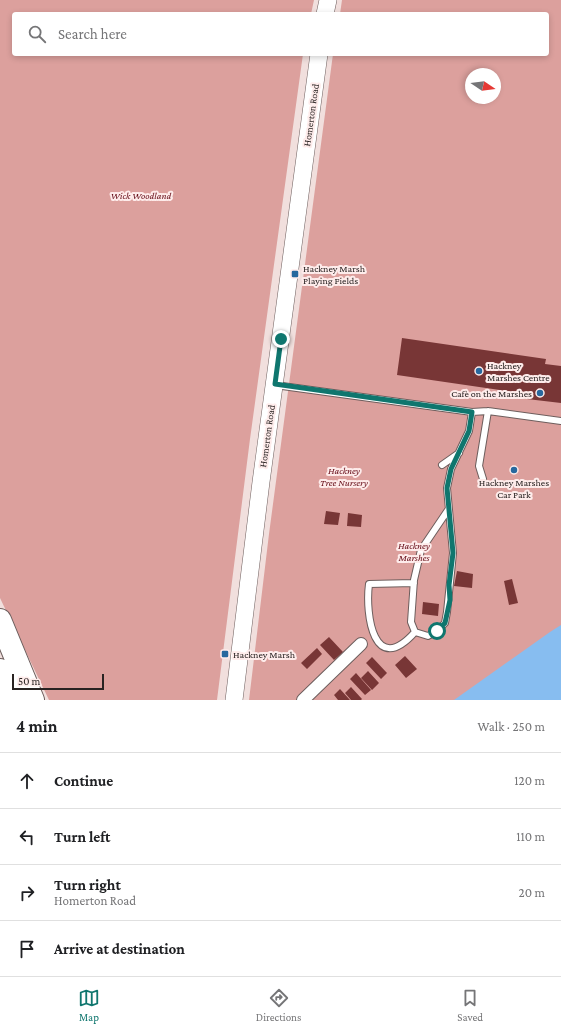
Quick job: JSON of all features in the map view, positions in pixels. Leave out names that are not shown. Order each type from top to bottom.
[{"type":"highway","points":[[0,620],[33,700]]},
{"type":"highway","points":[[0,670],[11,700]]},
{"type":"main road","points":[[325,12],[328,0]]},
{"type":"main road","name":"Homerton Road","points":[[234,700],[261,482],[319,56]]},
{"type":"street","points":[[303,700],[361,644]]},
{"type":"lane","points":[[275,384],[472,412],[488,411],[561,421]]},
{"type":"lane","points":[[483,479],[479,466],[488,411]]},
{"type":"lane","points":[[415,632],[428,636],[437,631],[445,623],[450,600],[449,585],[453,553],[447,488],[451,469],[469,431],[472,412]]},
{"type":"lane","points":[[442,465],[460,452]]},
{"type":"lane","points":[[415,632],[411,622],[414,583],[420,550],[448,510]]},
{"type":"lane","points":[[414,583],[369,584],[367,598],[371,630],[375,640],[382,646],[390,648],[399,645],[408,640],[415,632]]},
{"type":"green space","name":"Wick Woodland","points":[[0,0],[314,0],[311,12],[12,12],[12,56],[303,56],[250,439],[217,700],[49,700],[0,598]]},
{"type":"green space","name":"Hackney Marshes","points":[[342,0],[561,0],[561,700],[249,700],[269,534],[333,56],[549,56],[549,12],[340,12]]},
{"type":"water","points":[[561,625],[561,700],[454,700],[550,632]]},
{"type":"building","name":"Hackney Marshes Centre","points":[[402,338],[546,359],[545,364],[561,366],[561,403],[527,399],[528,394],[397,375]]},
{"type":"building","points":[[326,511],[340,513],[338,525],[324,524]]},
{"type":"building","points":[[348,513],[362,515],[361,527],[347,526]]},
{"type":"building","points":[[457,571],[473,574],[472,588],[454,586]]},
{"type":"building","points":[[512,579],[518,603],[509,605],[504,581]]},
{"type":"building","points":[[423,602],[439,604],[438,616],[422,614]]},
{"type":"building","points":[[329,637],[343,652],[334,660],[320,645]]},
{"type":"building","points":[[317,648],[322,654],[307,669],[301,663]]},
{"type":"building","points":[[405,656],[417,669],[406,678],[395,665]]},
{"type":"building","points":[[372,657],[387,673],[381,679],[366,663]]},
{"type":"building","points":[[368,671],[379,683],[372,690],[361,678]]},
{"type":"building","points":[[356,673],[371,690],[365,695],[350,679]]},
{"type":"building","points":[[351,687],[362,699],[361,700],[351,700],[345,693]]},
{"type":"building","points":[[340,689],[350,700],[338,700],[334,695]]},
{"type":"place","name":"Hackney Marsh Playing Fields","points":[[295,274]]},
{"type":"place","name":"Hackney Marshes Centre","points":[[479,371]]},
{"type":"place","name":"Cafè on the Marshes","points":[[540,393]]},
{"type":"place","name":"Hackney Marshes Car Park","points":[[514,470]]},
{"type":"place","name":"Hackney Marsh","points":[[225,654]]},
{"type":"route","points":[[281,339],[275,384],[472,412],[469,431],[451,469],[447,488],[450,536],[453,553],[449,585],[450,600],[445,623],[437,631]]},
{"type":"park label","name":"Hackney Tree Nursery","points":[[344,476]]}]
